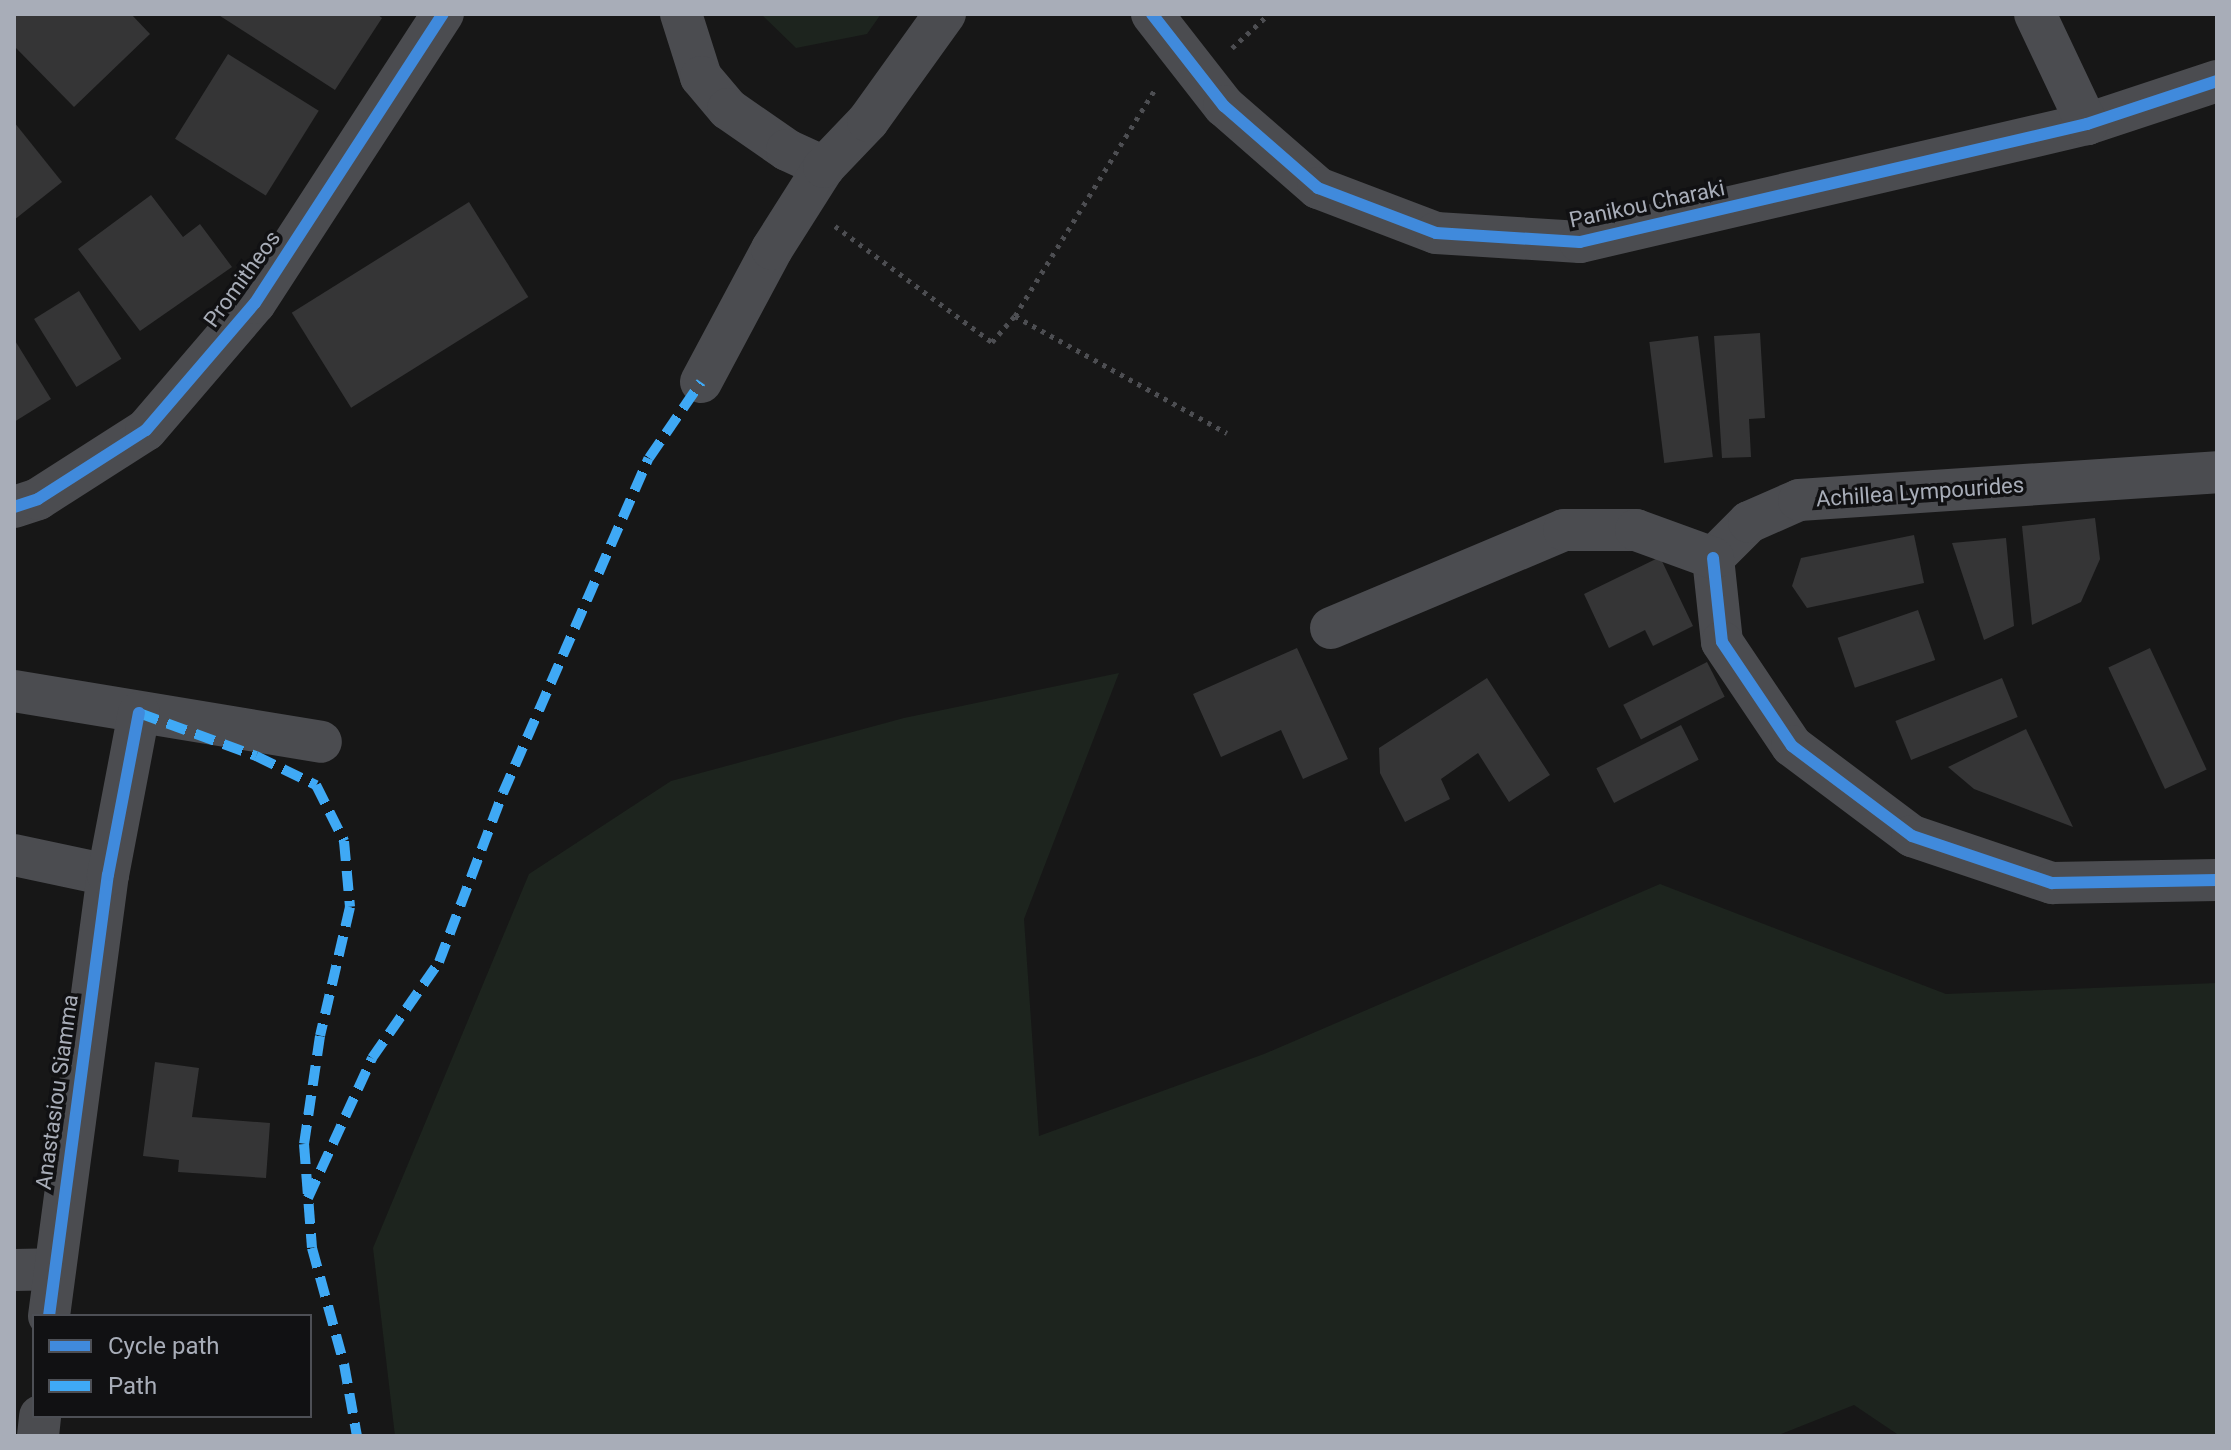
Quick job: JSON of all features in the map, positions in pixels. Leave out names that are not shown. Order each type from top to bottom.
[{"type":"street","name":"Promitheos","points":[[14,507],[38,499],[146,430],[255,303],[443,14]]},
{"type":"street","points":[[681,14],[701,77],[728,109],[787,150],[824,167]]},
{"type":"street","points":[[701,382],[824,167],[868,121],[945,14]]},
{"type":"street","name":"Panikou Charaki","points":[[1152,14],[1224,106],[1318,188],[1436,233],[1580,242],[2087,124],[2217,81]]},
{"type":"street","points":[[2035,14],[2087,124]]},
{"type":"street","name":"Achillea Lympourides","points":[[1713,558],[1749,522],[1799,500],[2217,472]]},
{"type":"street","points":[[1331,628],[1564,530],[1636,530],[1713,558],[1722,642],[1792,746],[1912,836],[2052,883],[2217,880]]},
{"type":"street","points":[[14,691],[321,742]]},
{"type":"street","name":"Anastasiou Siamma","points":[[48,1314],[33,1270],[139,713]]},
{"type":"street","points":[[14,855],[108,875]]},
{"type":"path","points":[[802,202],[992,342],[1015,316],[1180,50]]},
{"type":"path","points":[[1015,316],[1227,433]]},
{"type":"shaded area","points":[[761,14],[881,14],[867,34],[796,48]]},
{"type":"shaded area","points":[[1119,673],[1024,919],[1039,1136],[1264,1054],[1660,884],[1946,994],[2217,983],[2217,1436],[1900,1436],[1854,1405],[1776,1436],[395,1436],[373,1248],[529,874],[671,781],[904,718]]},
{"type":"building","points":[[14,14],[131,14],[150,34],[74,107],[14,46]]},
{"type":"building","points":[[217,14],[377,14],[382,18],[335,90]]},
{"type":"building","points":[[228,54],[319,111],[266,196],[175,139]]},
{"type":"building","points":[[14,122],[62,182],[14,220]]},
{"type":"building","points":[[151,195],[183,237],[200,224],[232,267],[140,331],[78,249]]},
{"type":"building","points":[[469,202],[528,297],[351,408],[292,313]]},
{"type":"building","points":[[79,291],[121,359],[76,387],[34,319]]},
{"type":"building","points":[[1760,333],[1765,418],[1749,419],[1751,457],[1722,458],[1714,336]]},
{"type":"building","points":[[1698,336],[1713,457],[1664,463],[1649,342]]},
{"type":"building","points":[[14,339],[51,399],[14,422]]},
{"type":"building","points":[[2095,518],[2100,559],[2081,602],[2032,625],[2022,526]]},
{"type":"building","points":[[1914,535],[1924,583],[1807,608],[1792,586],[1801,558]]},
{"type":"building","points":[[2006,538],[2014,626],[1984,640],[1952,543]]},
{"type":"building","points":[[1660,557],[1693,626],[1653,646],[1645,630],[1609,648],[1584,594]]},
{"type":"building","points":[[1918,610],[1935,660],[1855,688],[1838,638]]},
{"type":"building","points":[[1297,648],[1348,759],[1303,779],[1281,730],[1221,757],[1193,694]]},
{"type":"building","points":[[2150,648],[2207,769],[2165,789],[2108,667]]},
{"type":"building","points":[[1707,662],[1725,697],[1641,739],[1623,705]]},
{"type":"building","points":[[1487,678],[1550,775],[1509,802],[1478,753],[1441,779],[1450,799],[1405,822],[1380,773],[1379,748]]},
{"type":"building","points":[[2002,678],[2018,717],[1911,760],[1895,721]]},
{"type":"building","points":[[1681,725],[1699,760],[1614,803],[1596,768]]},
{"type":"building","points":[[2026,729],[2073,827],[1974,789],[1948,767]]},
{"type":"building","points":[[155,1062],[199,1068],[192,1117],[270,1123],[266,1178],[178,1172],[179,1160],[143,1156]]},
{"type":"marked path","points":[[308,1198],[372,1058],[439,962],[503,793],[649,458],[701,382]]},
{"type":"marked path","points":[[139,713],[256,756],[316,785],[344,841],[350,907],[320,1036],[304,1144],[312,1248],[344,1364],[357,1436]]},
{"type":"cycle path","points":[[14,507],[38,499],[146,430],[255,303],[443,14]]},
{"type":"cycle path","points":[[1152,14],[1224,106],[1318,188],[1436,233],[1580,242],[2087,124],[2217,81]]},
{"type":"cycle path","points":[[1713,558],[1722,642],[1792,746],[1912,836],[2052,883],[2217,880]]},
{"type":"cycle path","points":[[49,1314],[108,875],[139,713]]}]
